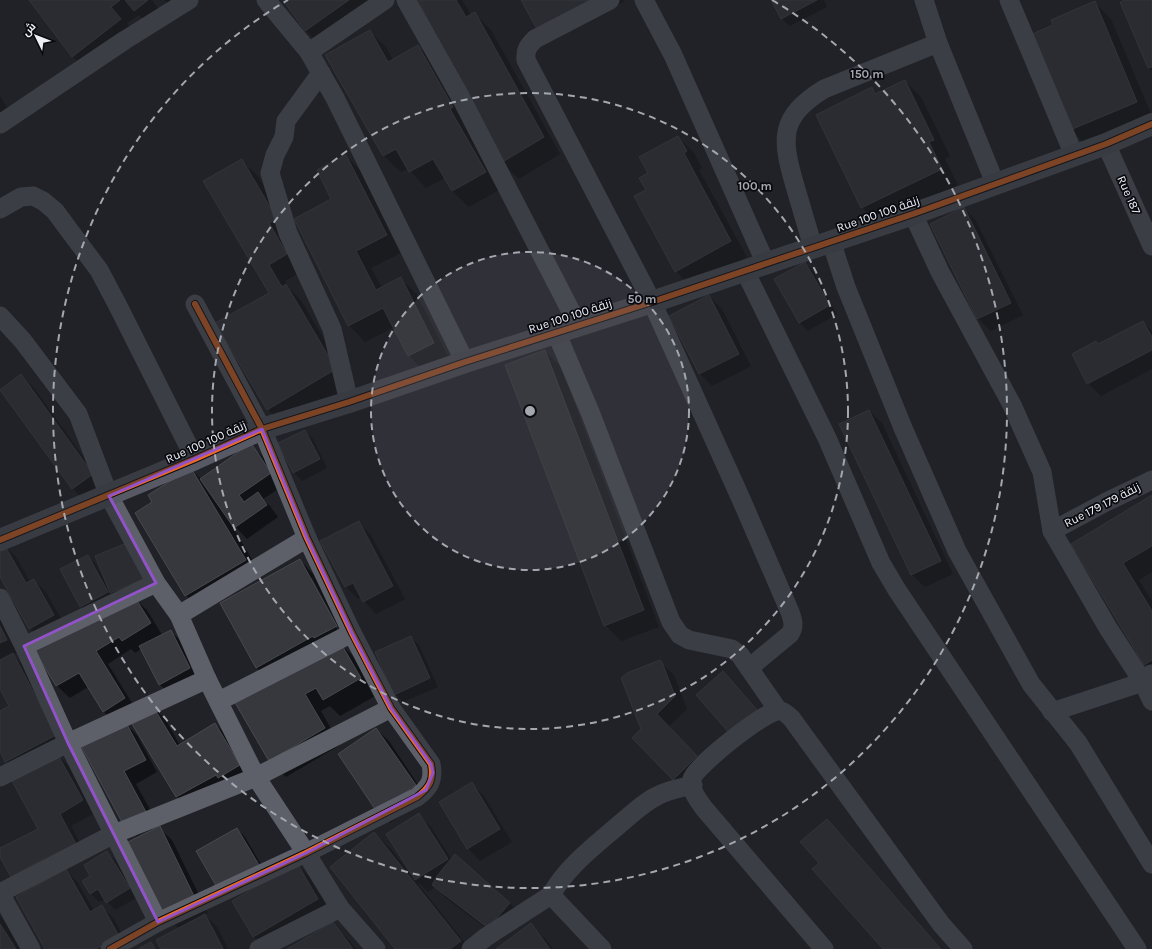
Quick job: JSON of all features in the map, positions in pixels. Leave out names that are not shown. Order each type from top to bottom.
[{"type":"street","points":[[0,124],[125,40],[189,0]]},
{"type":"street","points":[[266,0],[309,52],[335,98],[465,362]]},
{"type":"street","points":[[309,52],[385,0]]},
{"type":"street","points":[[406,0],[461,98],[578,325]]},
{"type":"street","points":[[610,0],[535,39],[528,46],[526,60],[652,302],[741,499],[793,620],[793,629],[790,634],[748,668]]},
{"type":"street","points":[[644,0],[673,55],[766,264]]},
{"type":"street","points":[[924,0],[938,43],[995,183]]},
{"type":"street","points":[[1009,0],[1074,155]]},
{"type":"street","points":[[938,43],[824,89],[811,98],[801,106],[787,129],[785,140],[787,160],[822,244],[846,287],[903,428],[957,551],[1031,684],[1078,743],[1152,864]]},
{"type":"street","points":[[321,73],[286,120],[284,137],[275,155],[270,173],[288,233],[332,329],[349,402]]},
{"type":"street","name":"Rue 100 زنقة 100","points":[[0,540],[109,496],[262,429],[349,402],[465,362],[652,302],[913,214],[1106,144],[1152,124]]},
{"type":"street","name":"Rue 187","points":[[1106,144],[1152,246]]},
{"type":"street","points":[[0,209],[21,197],[33,196],[43,201],[55,211],[99,270],[195,459]]},
{"type":"street","points":[[913,214],[940,272],[1012,405],[1042,472],[1052,531],[1108,628],[1147,677],[1152,701]]},
{"type":"street","points":[[745,271],[827,438],[881,563],[897,590],[1137,949]]},
{"type":"street","points":[[110,949],[158,922],[306,853],[417,797],[426,790],[433,773],[431,764],[391,708],[352,633],[307,538],[262,429],[195,304]]},
{"type":"street","points":[[0,316],[23,341],[78,414],[109,496],[156,583],[179,615],[207,679],[256,777],[340,908],[376,949]]},
{"type":"street","points":[[556,332],[590,412],[671,622],[680,635],[689,640],[732,649],[740,655],[778,710],[786,713],[792,719],[941,924],[964,949]]},
{"type":"street","name":"Rue 179 زنقة 179","points":[[1052,531],[1106,502],[1152,480]]},
{"type":"street","points":[[179,615],[307,538]]},
{"type":"street","points":[[24,646],[156,583]]},
{"type":"street","points":[[0,598],[24,646],[68,743],[158,922]]},
{"type":"street","points":[[219,701],[352,633]]},
{"type":"street","points":[[1052,712],[1147,677]]},
{"type":"street","points":[[0,777],[68,743],[207,679]]},
{"type":"street","points":[[32,949],[0,893],[114,834],[256,777],[391,708]]},
{"type":"street","points":[[778,710],[772,712],[722,747],[699,768],[692,778],[693,792],[703,807],[824,949]]},
{"type":"street","points":[[471,949],[486,937],[551,895],[558,882],[592,848],[635,811],[657,796],[692,785]]},
{"type":"street","points":[[551,895],[602,949]]},
{"type":"street","points":[[259,949],[340,908]]},
{"type":"highlighted area","points":[[262,429],[307,538],[352,633],[391,708],[431,764],[433,773],[426,790],[306,853],[158,922],[68,743],[24,646],[156,583],[109,496]]},
{"type":"building","points":[[29,0],[120,0],[111,7],[121,19],[72,57]]},
{"type":"building","points":[[125,0],[148,0],[134,11]]},
{"type":"building","points":[[283,0],[349,0],[305,31]]},
{"type":"building","points":[[418,0],[456,0],[466,17],[475,12],[544,137],[501,163]]},
{"type":"building","points":[[521,0],[592,0],[537,29]]},
{"type":"building","points":[[771,0],[817,0],[781,19]]},
{"type":"building","points":[[1124,0],[1152,0],[1152,67],[1148,68],[1120,2]]},
{"type":"building","points":[[1095,1],[1137,102],[1070,130],[1030,35],[1053,25],[1051,20]]},
{"type":"building","points":[[370,30],[388,62],[418,45],[453,107],[450,109],[486,172],[452,191],[433,159],[409,172],[396,149],[383,156],[325,55]]},
{"type":"building","points":[[905,80],[934,140],[929,142],[942,169],[861,208],[816,115],[872,87],[875,94]]},
{"type":"building","points":[[678,136],[687,151],[684,153],[731,241],[675,272],[634,196],[646,190],[639,178],[648,173],[639,157]]},
{"type":"building","points":[[346,155],[387,235],[356,251],[376,290],[401,277],[434,343],[408,356],[383,308],[348,326],[294,219],[331,199],[317,170]]},
{"type":"building","points":[[242,159],[277,219],[269,223],[287,254],[269,265],[282,287],[286,284],[336,369],[267,410],[215,323],[269,293],[203,181]]},
{"type":"building","points":[[964,207],[1011,303],[977,319],[930,224]]},
{"type":"building","points":[[805,262],[830,305],[799,323],[774,279]]},
{"type":"building","points":[[709,295],[739,354],[699,374],[669,316]]},
{"type":"building","points":[[1143,321],[1152,337],[1152,350],[1087,384],[1072,354],[1096,341],[1098,344]]},
{"type":"building","points":[[545,350],[644,610],[604,626],[505,365]]},
{"type":"building","points":[[21,374],[93,474],[72,489],[0,390]]},
{"type":"building","points":[[869,410],[941,561],[911,575],[839,424]]},
{"type":"building","points":[[305,430],[320,459],[293,473],[278,443]]},
{"type":"building","points":[[251,443],[271,473],[239,495],[244,502],[258,492],[267,505],[234,528],[200,479]]},
{"type":"building","points":[[191,468],[246,560],[185,596],[135,513],[152,502],[148,495]]},
{"type":"building","points":[[1152,495],[1152,546],[1123,563],[1152,611],[1152,660],[1144,665],[1071,544]]},
{"type":"building","points":[[359,521],[393,586],[363,602],[353,583],[345,587],[320,541]]},
{"type":"building","points":[[129,542],[144,579],[110,593],[95,556]]},
{"type":"building","points":[[4,544],[26,583],[34,579],[54,615],[29,629],[0,577],[0,546]]},
{"type":"building","points":[[88,555],[108,592],[80,607],[60,569]]},
{"type":"building","points":[[300,559],[337,626],[314,638],[313,636],[256,668],[220,603]]},
{"type":"building","points":[[134,596],[151,623],[122,641],[119,637],[96,651],[125,698],[103,712],[79,673],[56,686],[33,648]]},
{"type":"building","points":[[0,626],[7,640],[0,643]]},
{"type":"building","points":[[171,630],[190,668],[159,685],[139,646]]},
{"type":"building","points":[[411,636],[430,678],[394,695],[375,652]]},
{"type":"building","points":[[339,640],[361,678],[323,700],[316,688],[305,694],[325,728],[269,761],[234,701]]},
{"type":"building","points":[[13,653],[56,735],[5,762],[0,751],[0,711],[9,706],[0,689],[0,660]]},
{"type":"building","points":[[660,660],[675,696],[657,714],[697,756],[673,780],[632,738],[641,729],[621,678],[627,673]]},
{"type":"building","points":[[723,671],[757,710],[730,734],[696,695]]},
{"type":"building","points":[[152,705],[177,746],[215,723],[240,765],[218,778],[216,775],[176,797],[129,719]]},
{"type":"building","points":[[125,721],[146,760],[124,771],[146,812],[123,824],[81,746]]},
{"type":"building","points":[[376,728],[416,785],[377,812],[338,754]]},
{"type":"building","points":[[57,753],[83,800],[60,814],[76,844],[48,859],[47,857],[11,877],[0,857],[0,848],[38,829],[11,779]]},
{"type":"building","points":[[472,782],[500,829],[467,849],[439,802]]},
{"type":"building","points":[[419,813],[448,859],[415,880],[386,834]]},
{"type":"building","points":[[827,819],[941,949],[883,949],[812,869],[819,863],[800,842]]},
{"type":"building","points":[[160,826],[196,900],[165,916],[128,842]]},
{"type":"building","points":[[237,828],[259,865],[218,889],[196,851]]},
{"type":"building","points":[[374,832],[461,941],[450,949],[395,949],[330,867]]},
{"type":"building","points":[[107,851],[130,888],[106,903],[98,889],[90,894],[82,881],[90,876],[84,865]]},
{"type":"building","points":[[455,854],[510,903],[488,928],[432,885],[437,876]]},
{"type":"building","points":[[297,863],[318,899],[253,937],[232,901]]},
{"type":"building","points":[[66,869],[90,912],[102,905],[119,936],[96,949],[45,949],[16,897]]},
{"type":"building","points":[[205,914],[223,949],[161,949],[156,940]]},
{"type":"building","points":[[333,922],[353,949],[287,949]]},
{"type":"building","points":[[531,923],[550,949],[496,949]]},
{"type":"building","points":[[0,924],[16,949],[0,949]]},
{"type":"building","points":[[151,942],[155,949],[138,949]]},
{"type":"cycle path","points":[[0,540],[195,459],[262,429],[349,402],[465,362],[652,302],[913,214],[1106,144],[1152,124]]},
{"type":"cycle path","points":[[110,949],[158,922],[306,853],[417,797],[430,783],[432,774],[431,764],[391,708],[352,633],[307,538],[262,429],[195,304]]}]
